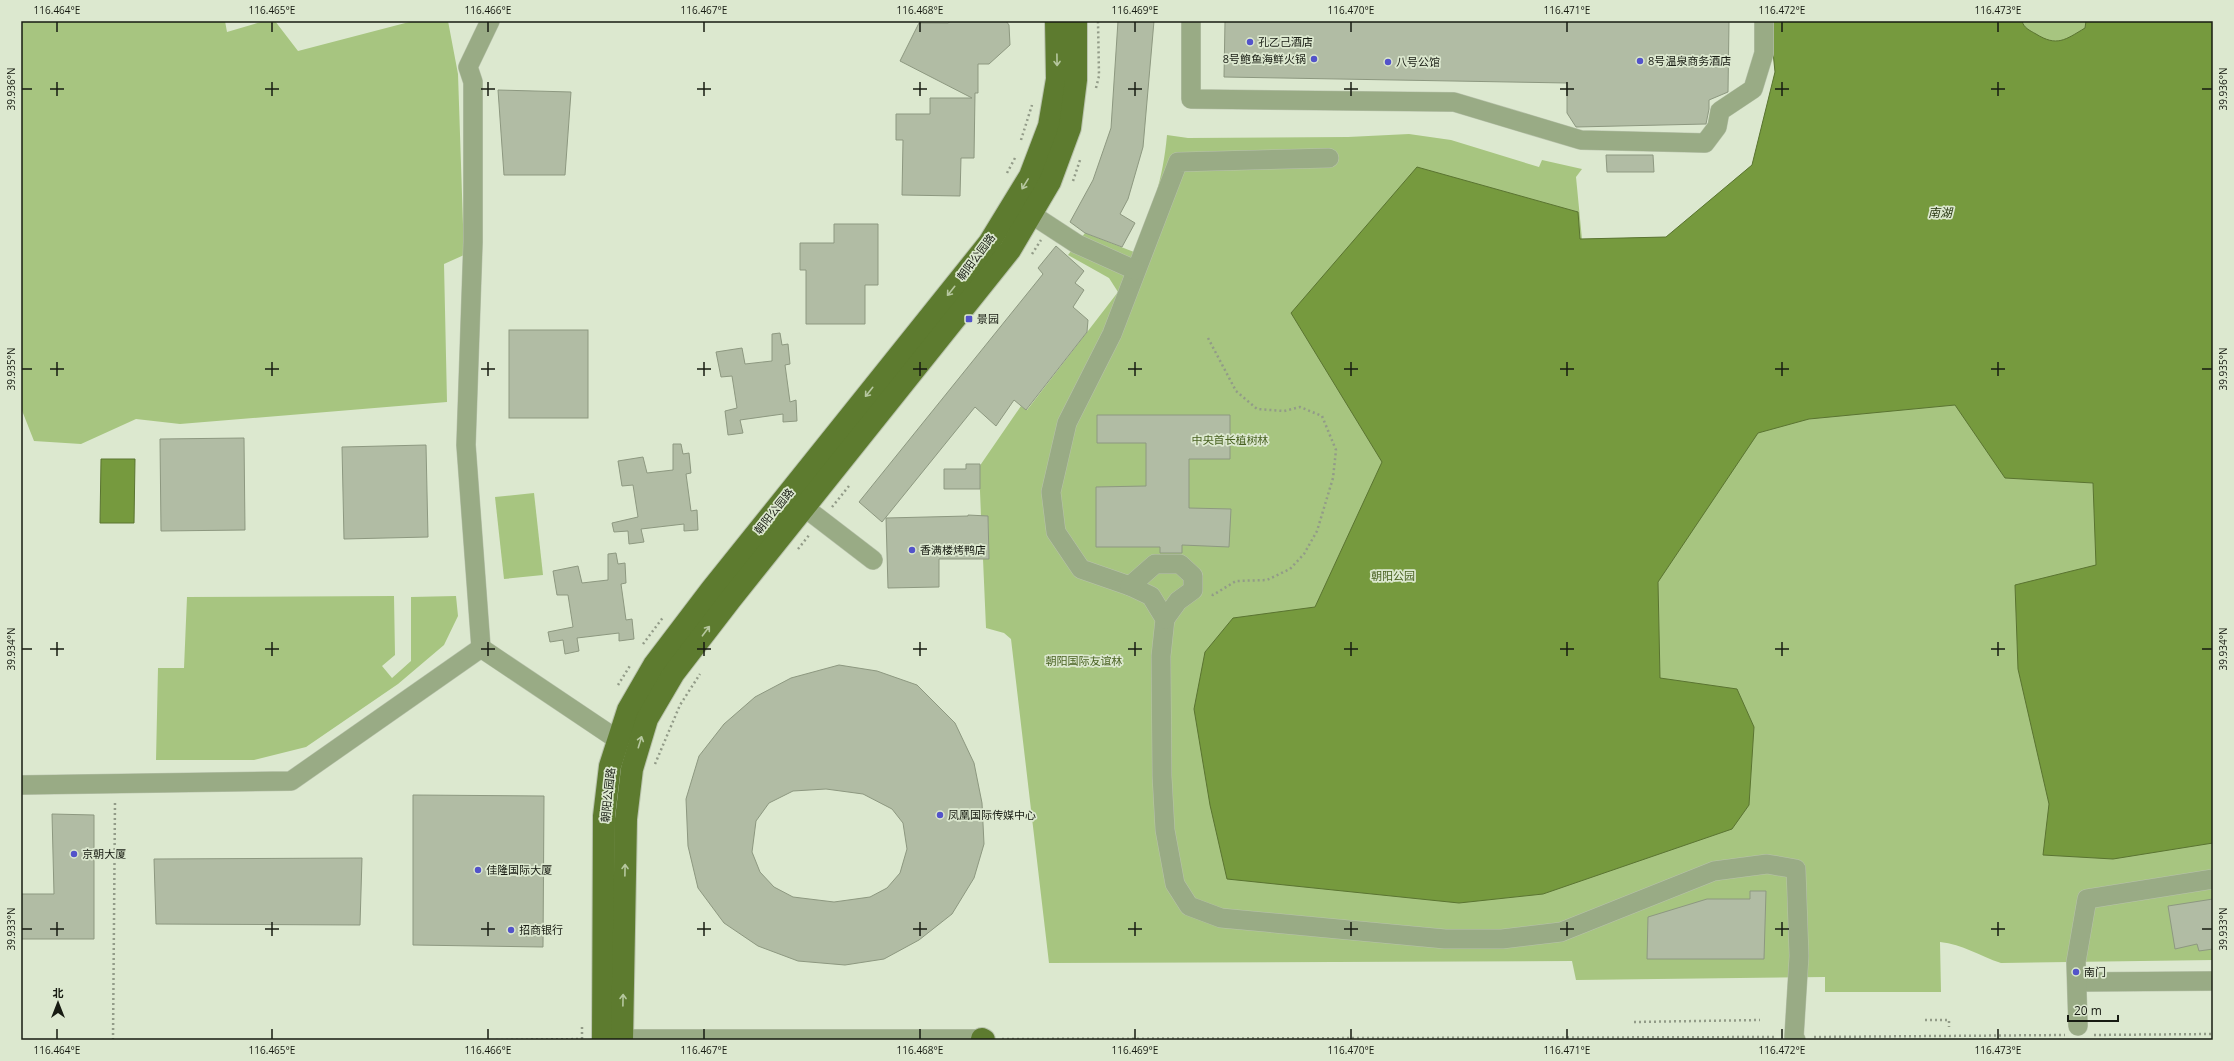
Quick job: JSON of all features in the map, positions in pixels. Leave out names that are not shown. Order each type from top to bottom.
[{"type":"main road","name":"朝阳公园路","points":[[613,1040],[604,816],[610,766],[628,710],[654,664],[711,590],[989,242],[1030,176],[1050,126],[1057,79],[1056,21]]},
{"type":"main road","name":"朝阳公园路","points":[[613,1040],[626,819],[632,769],[647,719],[674,673],[804,507],[1010,250],[1050,182],[1070,128],[1076,80],[1076,21]]},
{"type":"street","points":[[481,648],[466,445],[473,242],[473,82],[468,67],[490,21]]},
{"type":"street","points":[[1191,21],[1190,98],[1454,102],[1581,140],[1705,143],[1717,127],[1720,111],[1753,89],[1764,53],[1764,21]]},
{"type":"street","points":[[1165,619],[1151,596],[1130,586],[1081,569],[1056,532],[1051,492],[1067,423],[1112,334],[1135,270],[1178,162],[1329,158]]},
{"type":"street","points":[[1031,214],[1077,244],[1135,270]]},
{"type":"street","points":[[804,507],[873,560]]},
{"type":"street","points":[[1130,586],[1155,564],[1180,564],[1193,576],[1193,590],[1178,602],[1165,619],[1161,656],[1165,830],[1175,884],[1190,906],[1221,918],[1242,921],[1445,939],[1502,939],[1561,932],[1714,871],[1767,864],[1796,869],[1799,956],[1795,1039]]},
{"type":"street","points":[[481,648],[618,740]]},
{"type":"street","points":[[21,785],[291,780],[481,648]]},
{"type":"street","points":[[2078,1032],[2078,982],[2076,962],[2087,899],[2213,879]]},
{"type":"street","points":[[2078,982],[2213,981]]},
{"type":"street","points":[[613,1040],[983,1039]]},
{"type":"path","points":[[1193,590],[1213,595],[1236,581],[1267,580],[1290,569],[1304,554],[1317,531],[1333,478],[1336,450],[1322,416],[1300,407],[1284,412],[1257,409],[1236,391],[1208,338]]},
{"type":"path","points":[[113,1040],[115,783]]},
{"type":"path","points":[[1634,1022],[1760,1020]]},
{"type":"path","points":[[1925,1020],[1949,1020],[1949,1026]]},
{"type":"path","points":[[983,1039],[1795,1039],[2078,1032],[2213,1034]]},
{"type":"path","points":[[496,1040],[613,1040]]},
{"type":"green space","points":[[21,21],[225,21],[227,32],[264,21],[275,21],[298,51],[413,21],[448,21],[458,74],[464,255],[444,264],[447,402],[180,424],[136,419],[81,444],[34,441],[21,408]]},
{"type":"green space","name":"朝阳公园","points":[[1770,21],[2213,21],[2213,960],[2001,963],[1956,945],[1940,942],[1941,992],[1825,992],[1825,977],[1576,980],[1572,961],[1049,963],[1011,639],[1004,633],[986,628],[983,559],[989,558],[988,517],[981,516],[979,467],[1021,406],[1027,410],[1118,292],[1109,278],[1068,255],[1085,233],[1134,252],[1146,223],[1160,181],[1167,135],[1188,138],[1348,137],[1409,134],[1451,140],[1539,167],[1542,160],[1582,169],[1576,177],[1582,239],[1666,237],[1752,165],[1775,72]]},
{"type":"green space","points":[[534,493],[543,575],[504,579],[495,497]]},
{"type":"green space","points":[[394,596],[395,655],[382,666],[392,678],[411,661],[411,597],[456,596],[458,616],[444,645],[398,684],[306,747],[254,760],[156,760],[158,668],[184,668],[187,597]]},
{"type":"water","name":"南湖","points":[[1770,21],[2022,21],[2025,27],[2031,31],[2043,38],[2055,41],[2066,39],[2085,28],[2086,21],[2213,21],[2213,843],[2113,859],[2043,855],[2049,804],[2018,669],[2015,585],[2096,565],[2093,483],[2005,478],[1955,405],[1809,419],[1758,433],[1658,582],[1660,678],[1737,689],[1754,727],[1749,805],[1732,829],[1543,894],[1459,903],[1227,879],[1210,805],[1194,709],[1205,652],[1233,618],[1315,607],[1382,462],[1291,313],[1417,167],[1578,212],[1580,239],[1666,237],[1752,165],[1775,72]]},
{"type":"water","points":[[101,459],[135,459],[134,523],[100,523]]},
{"type":"building","points":[[951,21],[1006,21],[1009,25],[1010,45],[989,64],[978,64],[978,93],[975,93],[974,158],[961,158],[960,196],[902,195],[903,140],[896,140],[896,114],[930,114],[930,98],[972,98],[900,61],[919,23],[948,23]]},
{"type":"building","points":[[1118,21],[1154,21],[1143,147],[1128,199],[1120,214],[1135,223],[1122,247],[1085,233],[1070,222],[1093,180],[1111,128]]},
{"type":"building","name":"八号公馆","points":[[1225,21],[1729,21],[1728,92],[1709,100],[1706,124],[1576,127],[1567,113],[1567,83],[1224,77]]},
{"type":"building","points":[[498,90],[571,92],[565,175],[504,175]]},
{"type":"building","points":[[1606,155],[1653,155],[1654,172],[1607,172]]},
{"type":"building","points":[[834,224],[878,224],[878,285],[865,285],[865,324],[806,324],[806,270],[800,270],[800,243],[834,243]]},
{"type":"building","points":[[1056,246],[1084,271],[1075,283],[1084,290],[1073,307],[1088,320],[1087,332],[1026,410],[1014,400],[996,426],[975,407],[882,522],[859,502],[1043,274],[1038,268]]},
{"type":"building","points":[[509,330],[588,330],[588,418],[509,418]]},
{"type":"building","points":[[780,333],[782,345],[788,344],[790,364],[785,365],[790,402],[796,400],[797,421],[783,422],[783,414],[740,420],[743,433],[728,435],[725,411],[737,408],[732,376],[721,377],[716,352],[742,348],[745,364],[772,361],[772,334]]},
{"type":"building","points":[[1097,415],[1230,415],[1230,459],[1189,459],[1189,508],[1231,509],[1229,547],[1182,545],[1182,553],[1160,553],[1160,547],[1096,547],[1096,487],[1146,486],[1146,443],[1097,443]]},
{"type":"building","points":[[244,438],[245,530],[161,531],[160,439]]},
{"type":"building","points":[[673,444],[681,444],[683,454],[689,453],[691,473],[686,474],[691,511],[697,510],[698,530],[684,531],[684,524],[641,529],[644,542],[629,544],[628,531],[614,532],[612,523],[638,517],[633,485],[622,486],[618,461],[643,457],[647,473],[673,470]]},
{"type":"building","points":[[426,445],[428,537],[344,539],[342,447]]},
{"type":"building","points":[[966,464],[980,464],[980,489],[944,489],[944,469],[966,469]]},
{"type":"building","points":[[968,515],[988,516],[989,559],[939,559],[939,587],[888,588],[886,518]]},
{"type":"building","points":[[616,553],[618,564],[625,563],[626,583],[621,584],[626,620],[632,619],[634,639],[619,641],[619,633],[577,638],[579,651],[565,654],[563,640],[550,642],[548,632],[573,627],[568,595],[557,595],[553,571],[578,566],[582,583],[608,580],[608,554]]},
{"type":"building","name":"凤凰国际传媒中心","points":[[839,665],[877,671],[917,685],[955,723],[974,763],[982,803],[984,844],[974,878],[952,914],[919,940],[884,959],[845,965],[798,961],[758,946],[724,923],[698,888],[688,846],[686,799],[699,756],[724,724],[755,697],[791,678]],"holes":[[[826,789],[863,794],[892,809],[903,823],[907,849],[900,873],[887,888],[870,897],[834,902],[793,897],[774,887],[760,872],[752,852],[756,821],[769,803],[793,791]]]},
{"type":"building","name":"佳隆国际大厦","points":[[413,795],[544,796],[543,947],[413,945]]},
{"type":"building","name":"京朝大厦","points":[[52,814],[94,815],[94,939],[21,939],[21,894],[54,894]]},
{"type":"building","points":[[362,858],[360,925],[156,924],[154,859]]},
{"type":"building","points":[[1750,891],[1766,891],[1764,959],[1647,959],[1648,917],[1707,899],[1750,899]]},
{"type":"building","points":[[2213,899],[2213,949],[2199,951],[2197,944],[2175,949],[2168,906]]},
{"type":"place","name":"孔乙己酒店","points":[[1250,42]]},
{"type":"place","name":"8号鲍鱼海鲜火锅","points":[[1314,59]]},
{"type":"place","name":"8号温泉商务酒店","points":[[1640,61]]},
{"type":"place","name":"八号公馆","points":[[1388,62]]},
{"type":"place","name":"景园","points":[[969,319]]},
{"type":"place","name":"香满楼烤鸭店","points":[[912,550]]},
{"type":"place","name":"凤凰国际传媒中心","points":[[940,815]]},
{"type":"place","name":"京朝大厦","points":[[74,854]]},
{"type":"place","name":"佳隆国际大厦","points":[[478,870]]},
{"type":"place","name":"招商银行","points":[[511,930]]},
{"type":"place","name":"南门","points":[[2076,972]]},
{"type":"park label","name":"中央首长植树林","points":[[1230,440]]},
{"type":"park label","name":"朝阳国际友谊林","points":[[1084,661]]}]
